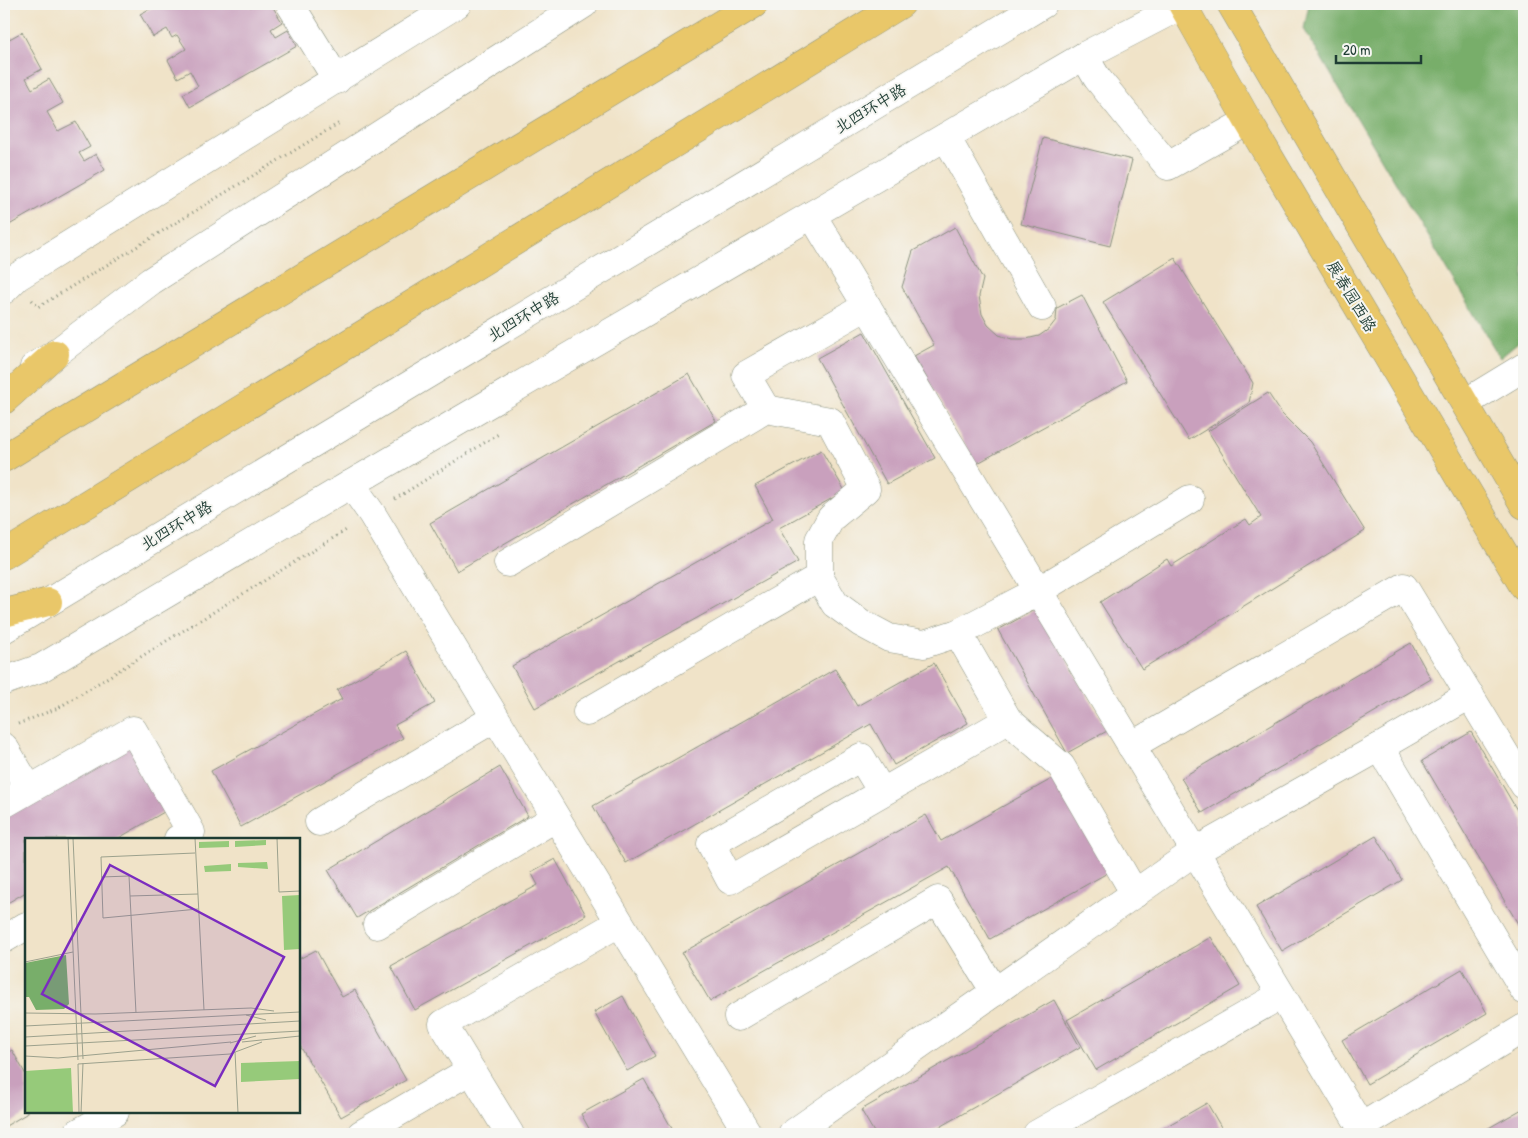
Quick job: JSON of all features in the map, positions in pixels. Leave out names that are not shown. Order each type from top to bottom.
[{"type":"main road","points":[[4,458],[754,4]]},
{"type":"main road","points":[[4,555],[900,4]]},
{"type":"main road","name":"展春园西路","points":[[1183,4],[1248,121],[1524,586]]},
{"type":"main road","points":[[1231,4],[1524,504]]},
{"type":"main road","points":[[4,400],[55,354]]},
{"type":"main road","points":[[4,613],[48,602]]},
{"type":"street","points":[[290,4],[337,80]]},
{"type":"street","points":[[4,290],[17,277],[457,4]]},
{"type":"street","points":[[4,385],[55,354],[151,281],[584,4]]},
{"type":"street","name":"北四环中路","points":[[4,629],[1043,4]]},
{"type":"street","points":[[4,681],[41,668],[351,484],[1084,56],[1183,4]]},
{"type":"street","points":[[1084,56],[1097,78],[1168,166],[1248,121]]},
{"type":"street","points":[[946,137],[1042,307]]},
{"type":"street","points":[[812,215],[1281,995],[1356,1131],[1524,1028]]},
{"type":"street","points":[[766,409],[746,374],[867,306]]},
{"type":"street","points":[[1465,403],[1524,367]]},
{"type":"street","points":[[508,563],[766,409],[830,421],[866,489],[831,518],[820,540],[819,577],[835,604],[861,623],[889,638],[924,644],[958,633],[1038,591],[1190,499]]},
{"type":"street","points":[[351,484],[372,514],[748,1134]]},
{"type":"street","points":[[587,712],[819,577]]},
{"type":"street","points":[[1131,746],[1404,588],[1524,785]]},
{"type":"street","points":[[958,633],[1008,720],[1062,766],[1135,894]]},
{"type":"street","points":[[792,1134],[1194,852],[1470,695]]},
{"type":"street","points":[[319,822],[495,718]]},
{"type":"street","points":[[882,792],[862,757],[711,844],[730,880],[1008,720]]},
{"type":"street","points":[[4,804],[132,730],[191,832],[180,838]]},
{"type":"street","points":[[4,747],[29,789]]},
{"type":"street","points":[[1380,747],[1524,990]]},
{"type":"street","points":[[377,925],[555,818]]},
{"type":"street","points":[[738,1017],[938,900],[995,992]]},
{"type":"street","points":[[510,1134],[443,1024],[619,923]]},
{"type":"street","points":[[4,939],[25,927]]},
{"type":"street","points":[[1037,1134],[1281,995]]},
{"type":"street","points":[[361,1134],[471,1070]]},
{"type":"street","points":[[76,1134],[113,1113]]},
{"type":"green space","points":[[1309,4],[1524,4],[1524,338],[1500,358],[1304,29]]},
{"type":"building","points":[[159,4],[248,4],[250,7],[257,4],[271,4],[282,22],[271,29],[276,37],[288,30],[297,46],[190,107],[183,94],[198,86],[190,71],[178,78],[168,60],[186,49],[177,35],[172,38],[167,29],[153,37],[140,14]]},
{"type":"building","points":[[22,32],[42,69],[26,78],[32,89],[49,79],[63,103],[47,112],[58,131],[76,122],[90,147],[79,153],[84,161],[96,154],[105,170],[4,228],[4,211],[6,210],[4,206],[4,42]]},
{"type":"building","points":[[1043,138],[1132,160],[1110,246],[1021,224]]},
{"type":"building","points":[[955,227],[983,279],[979,296],[982,314],[988,325],[999,335],[1012,339],[1026,339],[1039,336],[1049,329],[1056,320],[1057,308],[1082,295],[1127,381],[976,464],[914,356],[934,345],[902,287],[913,251]]},
{"type":"building","points":[[1175,258],[1253,383],[1249,403],[1189,440],[1103,302]]},
{"type":"building","points":[[864,332],[935,458],[887,484],[817,358]]},
{"type":"building","points":[[689,374],[716,421],[457,571],[430,523]]},
{"type":"building","points":[[1268,393],[1282,414],[1310,442],[1365,531],[1142,669],[1100,602],[1167,559],[1171,566],[1246,519],[1250,525],[1261,517],[1208,431]]},
{"type":"building","points":[[821,450],[845,491],[779,528],[798,562],[535,708],[512,666],[773,519],[755,486]]},
{"type":"building","points":[[1038,608],[1107,731],[1067,753],[998,630]]},
{"type":"building","points":[[1411,643],[1431,679],[1202,813],[1181,778]]},
{"type":"building","points":[[406,651],[435,703],[395,725],[403,738],[241,827],[211,771],[342,699],[337,690]]},
{"type":"building","points":[[934,663],[968,723],[894,765],[871,724],[626,863],[593,806],[835,669],[857,706]]},
{"type":"building","points":[[1471,732],[1524,822],[1524,934],[1422,761]]},
{"type":"building","points":[[131,739],[171,808],[119,838],[25,838],[25,893],[4,905],[4,812]]},
{"type":"building","points":[[500,767],[528,816],[357,918],[328,870]]},
{"type":"building","points":[[1057,776],[1111,871],[990,939],[949,867],[710,1001],[682,953],[926,815],[941,841]]},
{"type":"building","points":[[1376,836],[1402,880],[1282,951],[1256,907]]},
{"type":"building","points":[[555,859],[586,915],[415,1010],[391,966],[538,885],[531,872]]},
{"type":"building","points":[[1211,937],[1240,986],[1096,1070],[1067,1020]]},
{"type":"building","points":[[316,950],[342,997],[355,990],[406,1080],[341,1117],[300,1046],[300,958]]},
{"type":"building","points":[[1462,969],[1487,1013],[1367,1084],[1342,1040]]},
{"type":"building","points":[[623,996],[655,1056],[627,1071],[594,1012]]},
{"type":"building","points":[[1054,1000],[1080,1047],[927,1134],[875,1134],[861,1110]]},
{"type":"building","points":[[12,1050],[25,1073],[26,1113],[4,1127],[4,1055]]},
{"type":"building","points":[[644,1079],[675,1134],[592,1134],[581,1114]]},
{"type":"building","points":[[1207,1103],[1225,1134],[1153,1134]]},
{"type":"building","points":[[1524,1108],[1524,1134],[1478,1134]]}]
